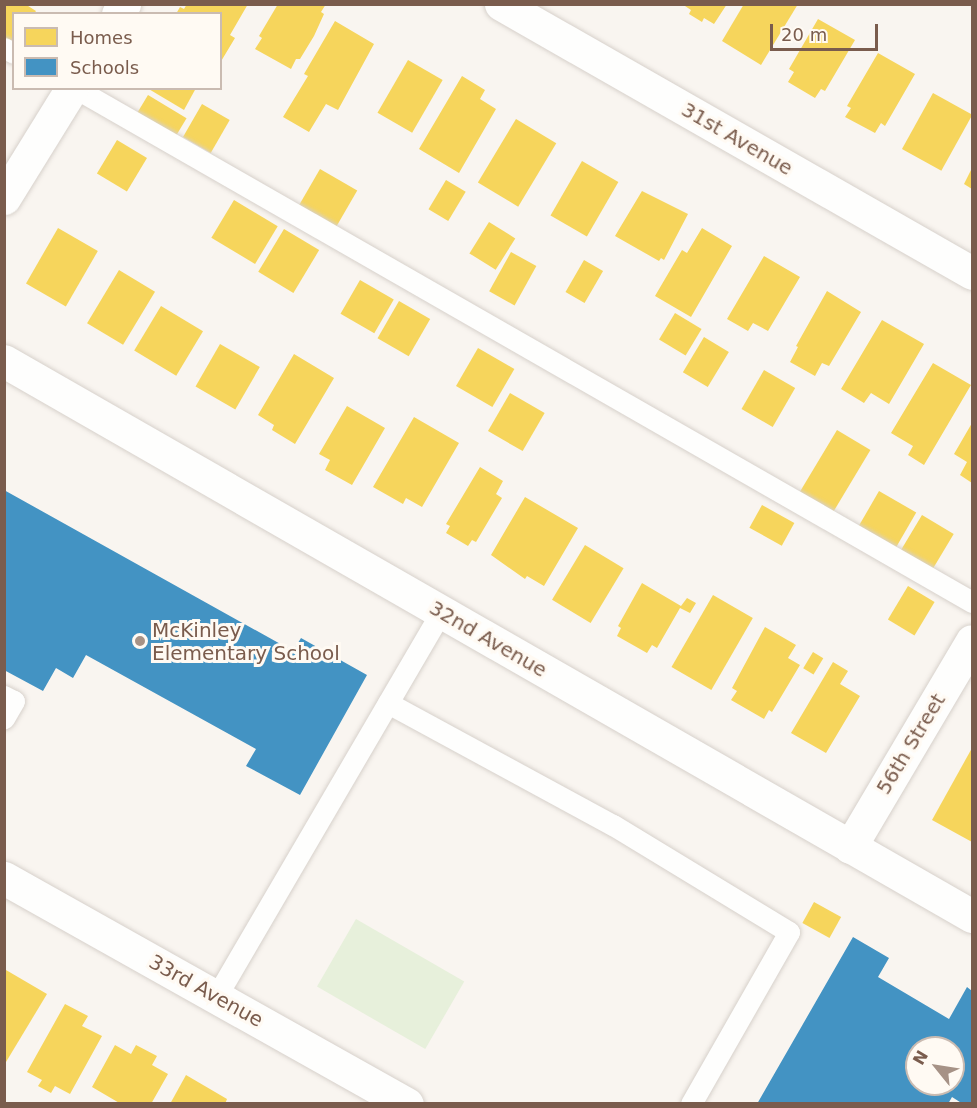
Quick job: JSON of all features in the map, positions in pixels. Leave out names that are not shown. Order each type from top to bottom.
[{"type":"street","name":"31st Avenue","points":[[501,4],[972,273]]},
{"type":"street","points":[[4,198],[73,90]]},
{"type":"street","name":"32nd Avenue","points":[[4,361],[972,916]]},
{"type":"street","name":"56th Street","points":[[850,847],[972,640]]},
{"type":"street","name":"33rd Avenue","points":[[4,878],[407,1104]]},
{"type":"lane","points":[[77,90],[972,602]]},
{"type":"lane","points":[[216,997],[441,612]]},
{"type":"lane","points":[[4,696],[14,701],[4,718]]},
{"type":"lane","points":[[388,703],[614,825],[789,932],[691,1104]]},
{"type":"green space","points":[[356,919],[464,982],[425,1049],[317,987]]},
{"type":"building: Homes","points":[[4,4],[25,4],[36,11],[12,12],[12,44],[4,40]]},
{"type":"building: Homes","points":[[187,4],[248,4],[230,35],[235,38],[222,60],[222,12],[177,12],[180,7],[184,9]]},
{"type":"building: Homes","points":[[278,4],[326,4],[321,12],[324,14],[314,36],[291,69],[255,49],[262,38],[259,36]]},
{"type":"building: Homes","points":[[682,4],[727,4],[714,24],[704,18],[702,22],[689,14],[691,10]]},
{"type":"building: Homes","points":[[744,4],[798,4],[761,65],[722,41]]},
{"type":"building: Homes","points":[[818,19],[855,40],[825,91],[821,89],[815,98],[788,82],[794,72],[789,69]]},
{"type":"building: Homes","points":[[335,21],[374,44],[338,110],[326,104],[309,132],[283,117],[308,76],[304,74]]},
{"type":"building: Homes","points":[[878,53],[915,74],[885,126],[881,123],[875,133],[845,117],[851,108],[847,106]]},
{"type":"building: Homes","points":[[408,60],[443,80],[412,133],[378,113]]},
{"type":"building: Homes","points":[[462,76],[485,90],[480,99],[496,109],[459,173],[419,149]]},
{"type":"building: Homes","points":[[150,90],[195,90],[184,110]]},
{"type":"building: Homes","points":[[933,93],[972,115],[941,171],[902,149]]},
{"type":"building: Homes","points":[[148,95],[187,118],[173,140],[135,117]]},
{"type":"building: Homes","points":[[202,104],[230,120],[211,153],[183,137]]},
{"type":"building: Homes","points":[[516,119],[556,143],[518,207],[478,182]]},
{"type":"building: Homes","points":[[117,140],[147,158],[127,191],[97,173]]},
{"type":"building: Homes","points":[[582,161],[618,182],[587,237],[550,216]]},
{"type":"building: Homes","points":[[972,168],[972,189],[964,184]]},
{"type":"building: Homes","points":[[320,169],[357,190],[336,227],[299,205]]},
{"type":"building: Homes","points":[[446,180],[466,192],[448,221],[428,209]]},
{"type":"building: Homes","points":[[642,191],[688,214],[664,260],[661,258],[659,261],[615,236]]},
{"type":"building: Homes","points":[[234,200],[278,226],[255,264],[211,238]]},
{"type":"building: Homes","points":[[489,222],[515,238],[496,270],[469,253]]},
{"type":"building: Homes","points":[[58,228],[98,251],[66,306],[26,283]]},
{"type":"building: Homes","points":[[702,228],[732,246],[691,317],[655,296],[682,250],[687,253]]},
{"type":"building: Homes","points":[[284,229],[319,250],[293,293],[258,272]]},
{"type":"building: Homes","points":[[511,252],[536,266],[515,305],[489,291]]},
{"type":"building: Homes","points":[[764,256],[800,277],[768,331],[753,323],[748,331],[727,319]]},
{"type":"building: Homes","points":[[584,260],[603,271],[585,303],[566,292]]},
{"type":"building: Homes","points":[[119,270],[155,292],[123,345],[87,323]]},
{"type":"building: Homes","points":[[360,280],[394,300],[374,333],[340,314]]},
{"type":"building: Homes","points":[[827,291],[861,312],[829,366],[822,363],[815,376],[790,362],[798,347],[796,346]]},
{"type":"building: Homes","points":[[399,301],[430,319],[409,356],[378,338]]},
{"type":"building: Homes","points":[[161,306],[203,331],[176,376],[134,351]]},
{"type":"building: Homes","points":[[675,313],[702,329],[686,356],[659,340]]},
{"type":"building: Homes","points":[[882,320],[924,344],[889,404],[871,393],[864,403],[841,389]]},
{"type":"building: Homes","points":[[704,337],[729,352],[708,387],[683,372]]},
{"type":"building: Homes","points":[[220,344],[260,367],[235,409],[196,386]]},
{"type":"building: Homes","points":[[478,348],[514,369],[492,407],[456,386]]},
{"type":"building: Homes","points":[[294,354],[334,378],[295,444],[272,430],[274,425],[258,415]]},
{"type":"building: Homes","points":[[933,363],[971,385],[924,465],[908,455],[913,446],[891,433]]},
{"type":"building: Homes","points":[[764,370],[795,388],[773,427],[742,409]]},
{"type":"building: Homes","points":[[510,393],[545,413],[523,451],[488,431]]},
{"type":"building: Homes","points":[[347,406],[385,428],[352,485],[325,470],[330,460],[319,454]]},
{"type":"building: Homes","points":[[414,417],[459,443],[422,507],[406,498],[403,504],[373,487]]},
{"type":"building: Homes","points":[[972,423],[972,483],[960,475],[967,462],[954,454]]},
{"type":"building: Homes","points":[[837,430],[870,450],[833,512],[800,492]]},
{"type":"building: Homes","points":[[480,467],[503,481],[496,494],[502,498],[476,542],[472,540],[468,546],[446,533],[450,526],[446,524]]},
{"type":"building: Homes","points":[[879,491],[916,512],[895,549],[858,527]]},
{"type":"building: Homes","points":[[525,497],[578,528],[544,586],[527,576],[525,579],[491,555]]},
{"type":"building: Homes","points":[[762,505],[794,523],[782,546],[749,528]]},
{"type":"building: Homes","points":[[922,515],[954,534],[930,573],[898,554]]},
{"type":"building: Homes","points":[[585,545],[624,568],[591,623],[552,600]]},
{"type":"building: Homes","points":[[642,583],[681,606],[687,598],[696,603],[690,613],[680,608],[657,648],[652,645],[647,653],[617,636],[621,628],[618,626]]},
{"type":"building: Homes","points":[[908,586],[935,602],[914,635],[888,619]]},
{"type":"building: Homes","points":[[713,595],[753,618],[711,690],[672,667]]},
{"type":"building: Homes","points":[[765,627],[796,645],[788,658],[800,665],[772,712],[769,710],[764,719],[731,700],[737,691],[732,688]]},
{"type":"building: Homes","points":[[813,652],[823,658],[814,674],[803,668]]},
{"type":"building: Homes","points":[[833,662],[848,671],[840,684],[860,696],[826,753],[791,733]]},
{"type":"building: Homes","points":[[972,748],[972,842],[932,820]]},
{"type":"building: Homes","points":[[814,902],[841,917],[829,938],[802,923]]},
{"type":"building: Homes","points":[[6,970],[47,994],[6,1062],[4,973]]},
{"type":"building: Homes","points":[[65,1004],[88,1016],[82,1026],[102,1036],[70,1094],[55,1086],[51,1093],[38,1086],[42,1080],[27,1072]]},
{"type":"building: Homes","points":[[115,1045],[131,1054],[136,1045],[157,1056],[152,1065],[168,1074],[151,1104],[121,1104],[92,1087]]},
{"type":"building: Homes","points":[[186,1075],[227,1099],[225,1104],[170,1104]]},
{"type":"building: Schools","name":"McKinley Elementary School","points":[[4,490],[293,651],[301,638],[367,675],[300,795],[246,766],[256,749],[86,655],[73,678],[56,668],[43,691],[4,670]]},
{"type":"building: Schools","points":[[853,937],[889,958],[878,977],[949,1019],[967,987],[972,991],[972,1104],[963,1104],[952,1097],[948,1104],[757,1104]]},
{"type":"place","name":"McKinley Elementary School","points":[[140,641]]}]
